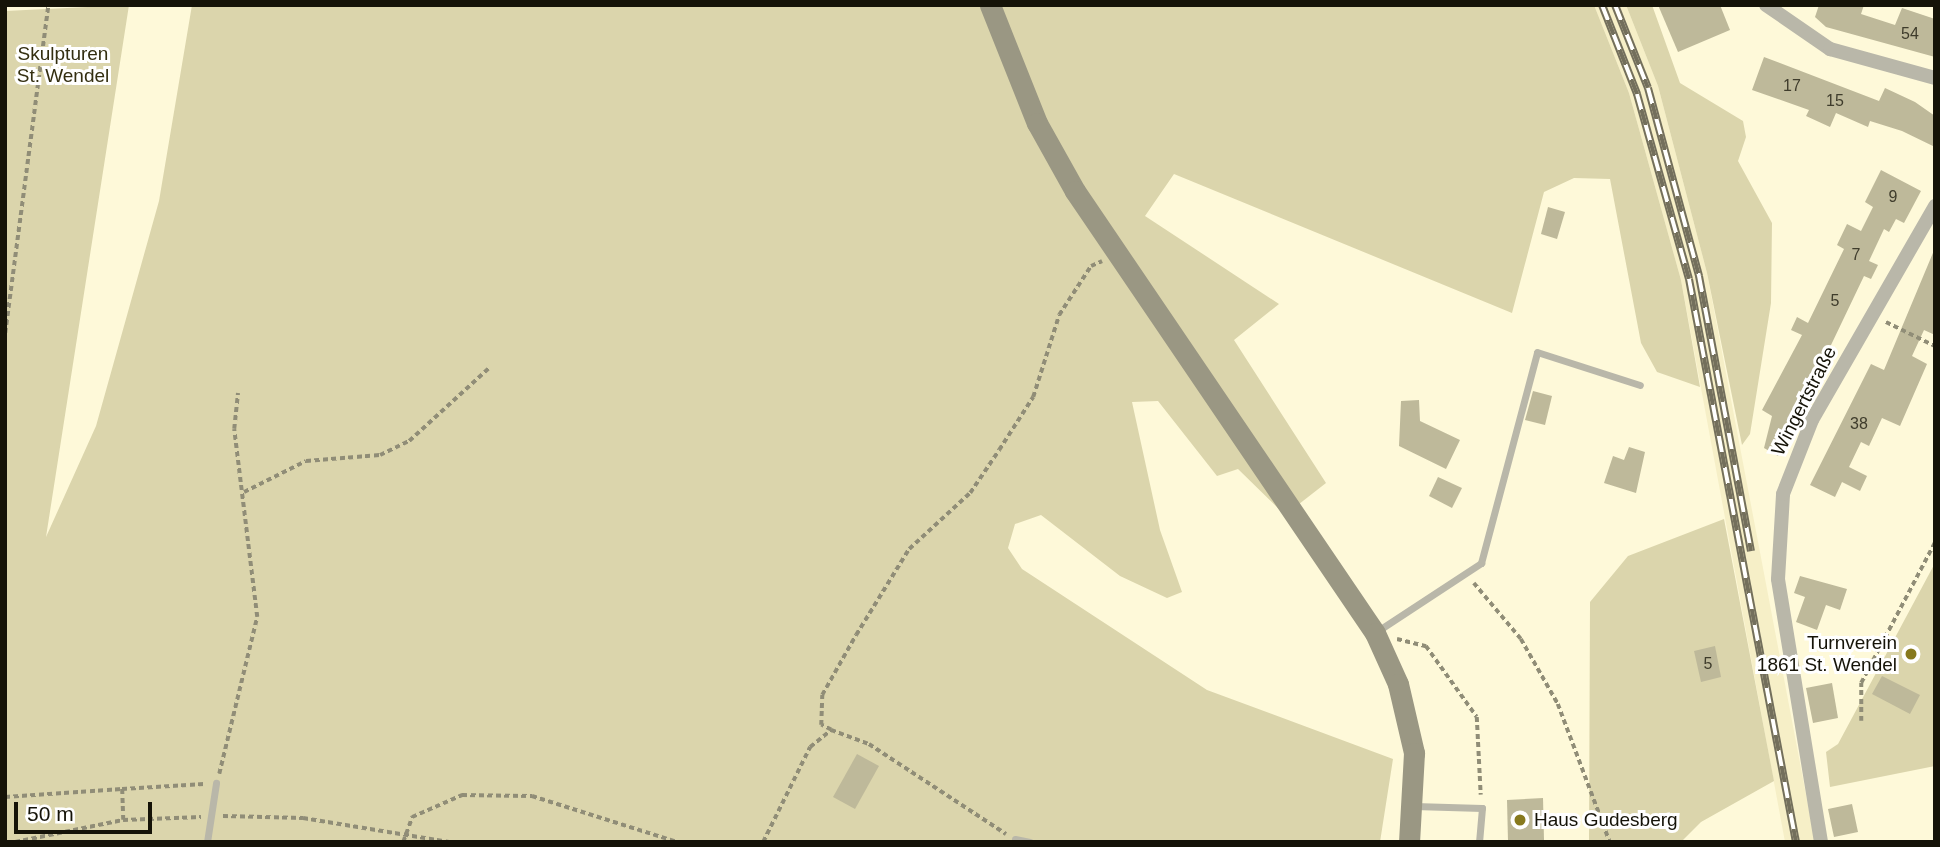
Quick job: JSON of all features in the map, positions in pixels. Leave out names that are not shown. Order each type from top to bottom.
[{"type":"main road","points":[[990,5],[1037,123],[1117,253],[1343,579],[1375,633],[1408,720],[1414,806],[1409,842]]},
{"type":"street","points":[[1766,5],[1830,49],[1935,78]]},
{"type":"street","name":"Wingertstraße","points":[[1821,842],[1778,579],[1778,527],[1794,458],[1871,314],[1935,206]]},
{"type":"lane","points":[[1375,633],[1469,576],[1481,563],[1537,352],[1640,385]]},
{"type":"lane","points":[[207,842],[216,783]]},
{"type":"lane","points":[[1414,806],[1482,808],[1479,842]]},
{"type":"lane","points":[[1015,839],[1030,842]]},
{"type":"path","points":[[5,333],[48,5]]},
{"type":"path","points":[[1015,839],[869,744],[821,725],[822,695],[909,549],[970,493],[1032,397],[1059,315],[1091,266],[1117,253]]},
{"type":"path","points":[[1871,314],[1935,346]]},
{"type":"path","points":[[244,492],[306,461],[380,455],[409,440],[490,367]]},
{"type":"path","points":[[5,797],[216,783],[257,617],[244,492],[234,429],[238,393]]},
{"type":"path","points":[[1861,721],[1861,683],[1935,542]]},
{"type":"path","points":[[1469,576],[1521,639],[1558,704],[1610,842]]},
{"type":"path","points":[[1375,633],[1426,646],[1477,717],[1482,808]]},
{"type":"path","points":[[763,842],[810,747],[831,730]]},
{"type":"path","points":[[122,789],[124,820]]},
{"type":"path","points":[[402,842],[412,817],[462,795],[532,796],[677,842]]},
{"type":"path","points":[[249,816],[407,831],[449,842]]},
{"type":"path","points":[[15,842],[124,820],[154,817]]},
{"type":"shaded area","points":[[1594,5],[1626,5],[1658,86],[1707,273],[1815,842],[1785,842],[1681,280],[1629,93]]},
{"type":"green space","name":"Skulpturen St. Wendel","points":[[129,5],[46,537],[96,426],[159,201],[192,5],[1594,5],[1629,93],[1681,280],[1700,387],[1657,372],[1641,343],[1610,179],[1574,178],[1544,192],[1512,313],[1174,174],[1145,216],[1279,304],[1234,340],[1326,483],[1285,515],[1238,469],[1217,476],[1158,401],[1132,402],[1160,530],[1182,592],[1167,598],[1120,576],[1041,515],[1015,524],[1008,548],[1022,569],[1207,690],[1393,759],[1380,842],[5,842],[5,11]]},
{"type":"green space","points":[[1626,5],[1652,5],[1680,83],[1743,121],[1746,137],[1738,161],[1772,223],[1771,303],[1750,434],[1742,445],[1707,273],[1658,86]]},
{"type":"green space","points":[[1724,519],[1774,781],[1701,822],[1681,842],[1589,842],[1590,602],[1628,556]]},
{"type":"green space","name":"Turnverein 1861 St. Wendel","points":[[1935,563],[1935,766],[1830,787],[1826,752],[1838,744]]},
{"type":"building","points":[[1658,5],[1720,5],[1730,30],[1678,52]]},
{"type":"building","points":[[1819,5],[1864,5],[1861,14],[1895,25],[1902,8],[1935,19],[1935,57],[1826,27],[1815,17]]},
{"type":"building","points":[[1764,57],[1879,101],[1885,88],[1915,102],[1935,116],[1935,147],[1902,131],[1870,121],[1868,127],[1836,113],[1830,127],[1806,116],[1809,110],[1752,90]]},
{"type":"building","points":[[1881,170],[1921,191],[1904,223],[1896,219],[1889,232],[1884,229],[1869,261],[1878,265],[1871,279],[1864,276],[1778,456],[1764,448],[1772,416],[1762,410],[1802,335],[1791,330],[1797,317],[1808,323],[1844,249],[1837,245],[1847,224],[1861,231],[1873,207],[1865,202]]},
{"type":"building","points":[[1548,207],[1565,212],[1557,239],[1541,234]]},
{"type":"building","points":[[1935,248],[1935,335],[1924,330],[1912,356],[1927,364],[1900,426],[1882,418],[1869,446],[1861,442],[1849,467],[1867,476],[1860,491],[1842,482],[1835,497],[1810,485],[1871,364],[1884,370]]},
{"type":"building","points":[[1533,391],[1552,396],[1545,425],[1525,420]]},
{"type":"building","points":[[1419,400],[1420,421],[1460,440],[1446,469],[1399,446],[1401,401]]},
{"type":"building","points":[[1629,447],[1645,452],[1636,493],[1604,483],[1613,456],[1624,460]]},
{"type":"building","points":[[1438,477],[1462,488],[1452,508],[1429,496]]},
{"type":"building","points":[[1800,576],[1847,589],[1840,610],[1826,605],[1817,630],[1796,622],[1805,597],[1794,593]]},
{"type":"building","points":[[1715,646],[1721,677],[1701,682],[1694,651]]},
{"type":"building","points":[[1882,676],[1920,695],[1910,714],[1872,694]]},
{"type":"building","points":[[1832,683],[1838,718],[1813,723],[1806,688]]},
{"type":"building","points":[[857,754],[879,766],[855,809],[833,797]]},
{"type":"building","points":[[1543,798],[1544,840],[1508,841],[1507,800]]},
{"type":"building","points":[[1852,804],[1858,832],[1834,837],[1828,809]]},
{"type":"railway","points":[[1602,5],[1637,94],[1689,279],[1796,842]]},
{"type":"railway","points":[[1615,5],[1648,88],[1699,276],[1751,551]]},
{"type":"place","name":"Turnverein 1861 St. Wendel","points":[[1911,654]]},
{"type":"place","name":"Haus Gudesberg","points":[[1520,820]]}]
